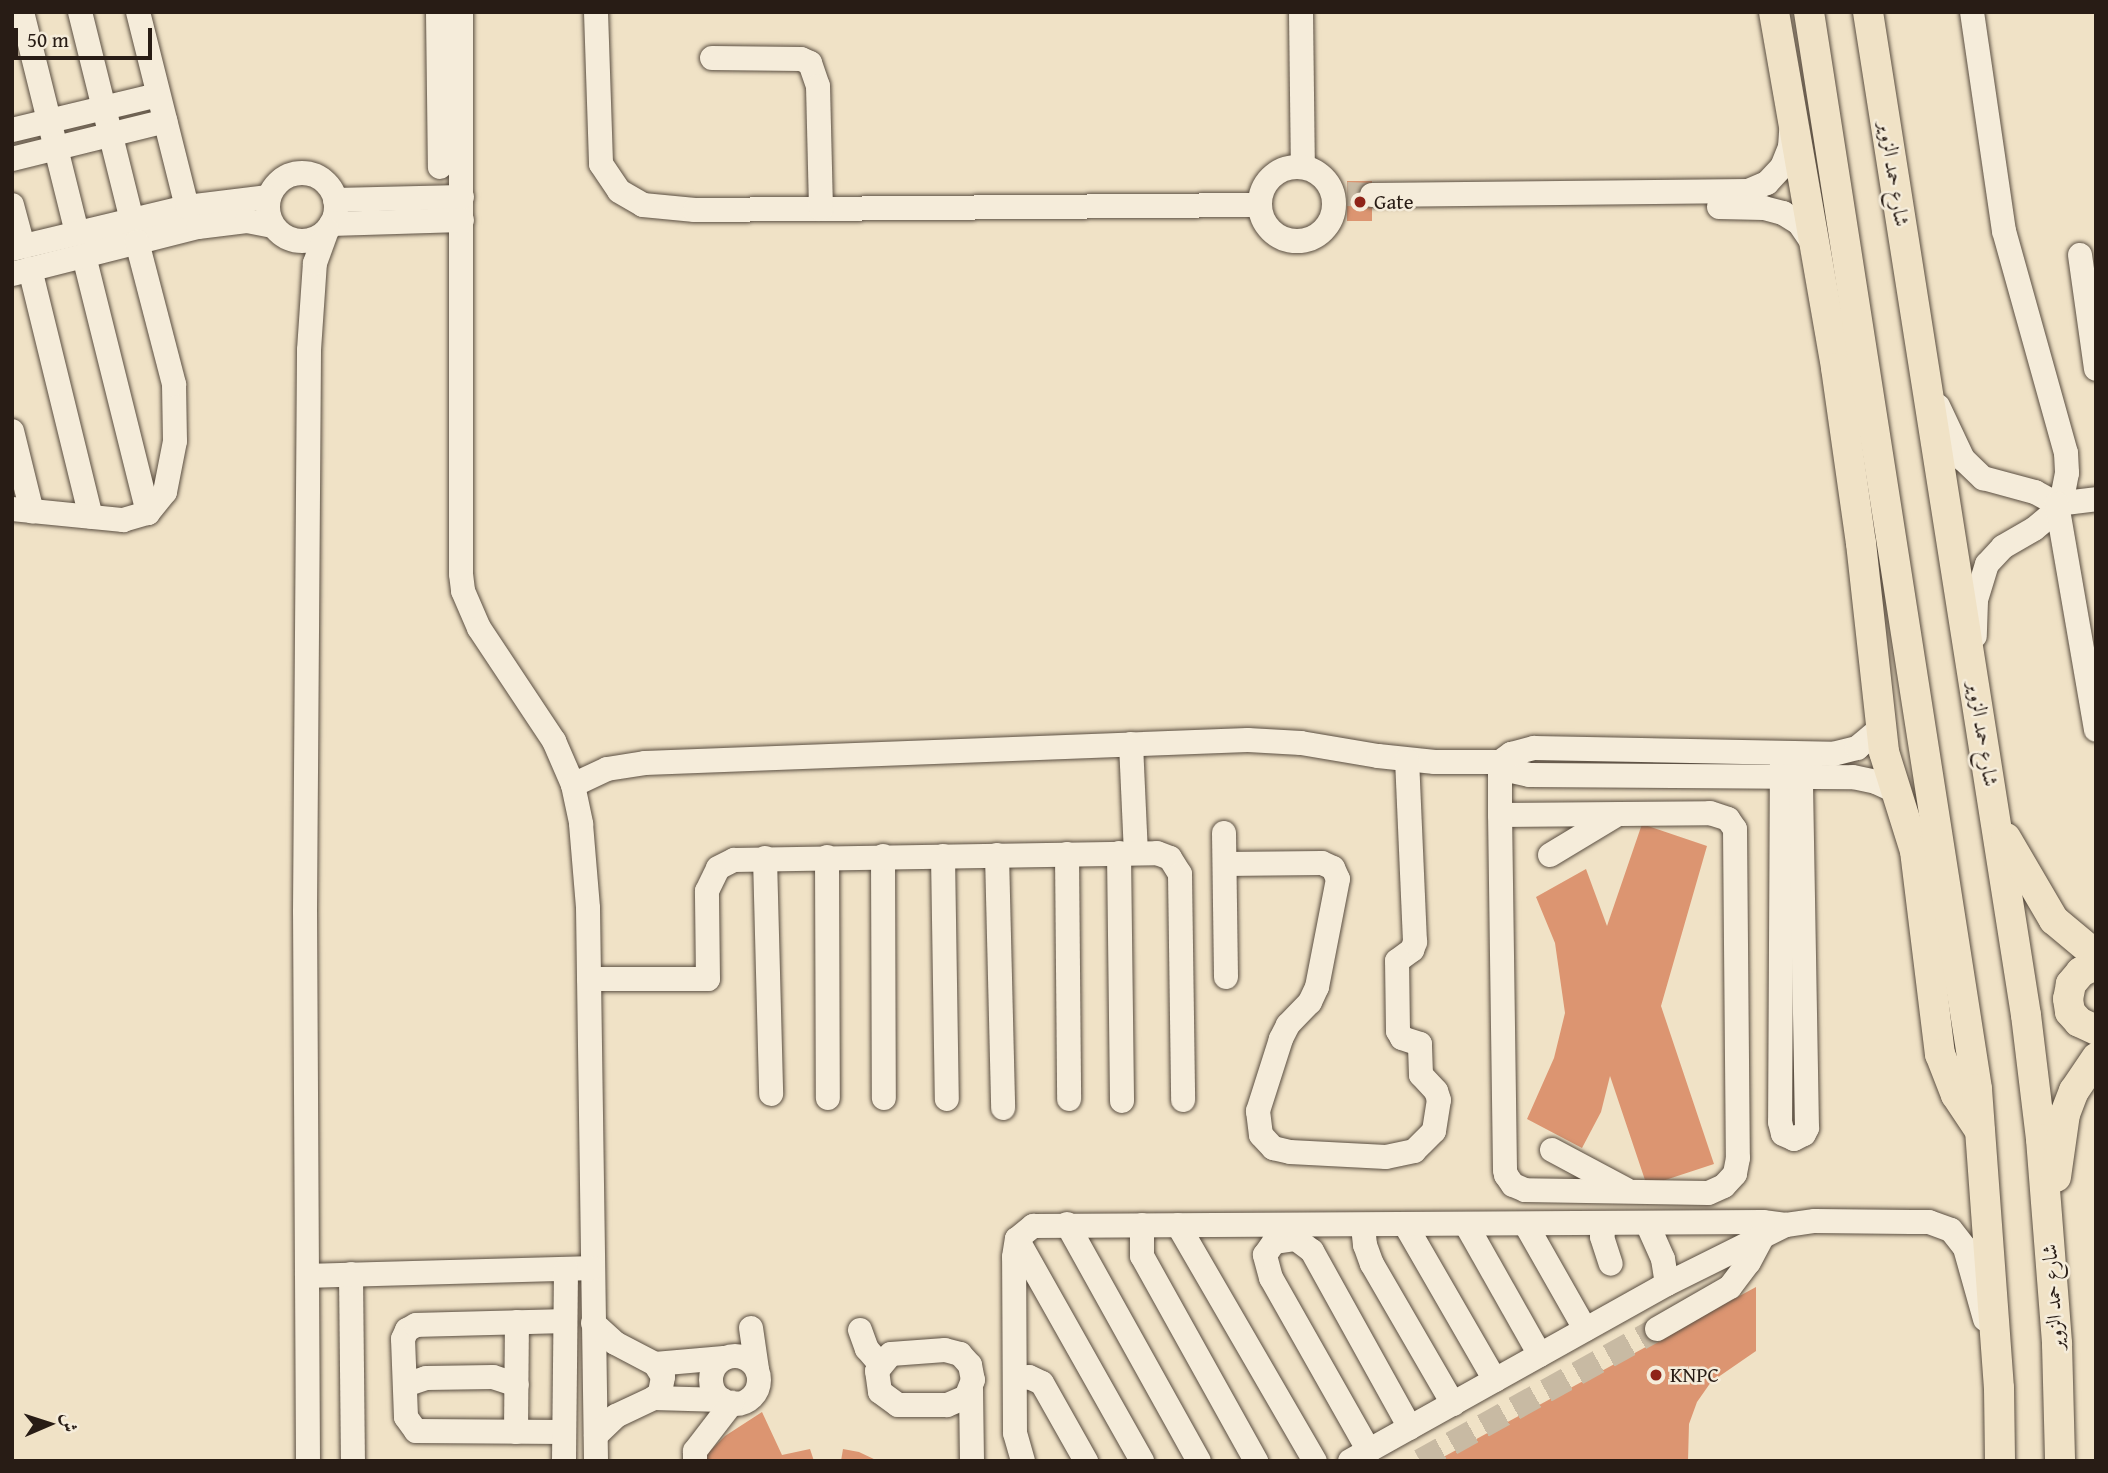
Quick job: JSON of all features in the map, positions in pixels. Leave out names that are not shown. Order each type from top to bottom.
[{"type":"main road","points":[[1774,12],[1861,543],[1881,728],[1895,792],[1915,851],[1940,1054],[1956,1095],[1981,1133]]},
{"type":"main road","points":[[1809,12],[1966,1003],[1981,1133],[1999,1388],[2000,1461]]},
{"type":"main road","name":"شارع حمد الزوير","points":[[1868,12],[2026,1015],[2057,1344],[2060,1461]]},
{"type":"main road","points":[[1997,821],[2054,920],[2073,939],[2096,955]]},
{"type":"main road","points":[[2096,965],[2081,972],[2071,984],[2068,999],[2070,1012],[2079,1022],[2096,1030]]},
{"type":"main road","points":[[2048,1233],[2065,1114],[2080,1081],[2096,1058]]},
{"type":"street","points":[[22,12],[148,513]]},
{"type":"street","points":[[12,431],[22,511],[123,520],[148,513],[160,501],[170,479],[175,441],[172,371],[80,12]]},
{"type":"street","points":[[138,12],[187,207]]},
{"type":"street","points":[[438,12],[440,167]]},
{"type":"street","points":[[461,12],[463,591],[479,628],[545,725],[573,785],[584,847],[589,979],[596,1461]]},
{"type":"street","points":[[596,12],[599,154],[606,176],[618,191],[643,205],[672,210],[1260,205]]},
{"type":"street","points":[[1301,12],[1303,167]]},
{"type":"street","points":[[1972,12],[2004,231],[2066,453],[2066,482],[2057,504],[2044,522],[2003,547],[1987,564],[1976,601],[1973,671]]},
{"type":"street","points":[[712,58],[801,59],[810,63],[818,86],[821,209]]},
{"type":"street","points":[[12,130],[158,94]]},
{"type":"street","points":[[1791,113],[1790,147],[1782,167],[1767,183],[1748,191],[1372,202],[1751,207],[1773,210],[1791,217],[1804,228],[1814,245]]},
{"type":"street","points":[[12,159],[165,121]]},
{"type":"street","points":[[1303,167],[1323,176],[1339,203],[1313,238],[1286,240],[1274,234],[1265,224],[1260,205],[1264,185],[1273,174],[1285,168],[1303,167]]},
{"type":"street","points":[[308,1461],[305,899],[309,350],[315,263],[331,218],[329,185],[321,177],[300,172],[280,179],[268,197],[267,208],[281,232],[300,280],[309,350]]},
{"type":"street","points":[[135,231],[187,207],[268,197]]},
{"type":"street","points":[[12,205],[19,260],[91,517]]},
{"type":"street","points":[[19,260],[135,231],[233,222],[281,232],[303,241],[313,239],[331,218],[462,209]]},
{"type":"street","points":[[2080,255],[2096,369]]},
{"type":"street","points":[[1924,366],[1947,431],[1974,473],[1993,483],[2035,492],[2057,504],[2096,499]]},
{"type":"street","points":[[2057,504],[2096,730]]},
{"type":"street","points":[[1789,769],[1845,752],[1867,741],[1881,728]]},
{"type":"street","points":[[573,785],[607,769],[645,762],[1274,741],[1407,760],[1500,762],[1512,771],[1530,775],[1789,769],[1864,778],[1895,792]]},
{"type":"street","points":[[1122,1101],[1131,744]]},
{"type":"street","points":[[1225,864],[1322,863],[1333,868],[1338,879],[1317,987],[1310,1002],[1292,1020],[1281,1039],[1258,1111],[1261,1135],[1273,1147],[1290,1152],[1386,1157],[1414,1151],[1434,1131],[1439,1100],[1436,1091],[1421,1075],[1420,1044],[1402,1038],[1398,1031],[1397,961],[1412,950],[1415,942],[1407,760]]},
{"type":"street","points":[[1500,762],[1500,815],[1506,1175],[1513,1185],[1525,1189],[1716,1190],[1735,1174],[1738,1135],[1735,829],[1728,820],[1716,814],[1500,815]]},
{"type":"street","points":[[1738,1135],[1783,1133],[1780,1122],[1789,769]]},
{"type":"street","points":[[1550,855],[1618,814]]},
{"type":"street","points":[[1224,833],[1226,977]]},
{"type":"street","points":[[1067,854],[1069,1100]]},
{"type":"street","points":[[589,979],[708,979],[709,882],[726,863],[765,858],[1164,854],[1174,863],[1180,874],[1183,1100]]},
{"type":"street","points":[[997,855],[1003,1108]]},
{"type":"street","points":[[883,856],[884,1098]]},
{"type":"street","points":[[943,856],[947,1099]]},
{"type":"street","points":[[827,857],[828,1098]]},
{"type":"street","points":[[765,858],[771,1094]]},
{"type":"street","points":[[1552,1150],[1628,1191]]},
{"type":"street","points":[[1647,1223],[1663,1259],[1667,1284]]},
{"type":"street","points":[[1023,1461],[1015,1433],[1014,1257],[1017,1239],[1033,1226],[1929,1223],[1951,1230],[1965,1248],[1983,1309],[1999,1388]]},
{"type":"street","points":[[1067,1224],[1199,1461]]},
{"type":"street","points":[[1605,1224],[1602,1237],[1611,1264]]},
{"type":"street","points":[[1142,1225],[1142,1256],[1256,1461]]},
{"type":"street","points":[[1178,1225],[1315,1461]]},
{"type":"street","points":[[1526,1225],[1585,1329]]},
{"type":"street","points":[[1410,1427],[1312,1251],[1296,1239],[1274,1242],[1265,1255],[1271,1278],[1359,1456],[1667,1284],[1786,1225]]},
{"type":"street","points":[[1363,1226],[1365,1245],[1372,1264],[1453,1404]]},
{"type":"street","points":[[1406,1226],[1495,1380]]},
{"type":"street","points":[[1467,1226],[1540,1355]]},
{"type":"street","points":[[1657,1329],[1730,1287],[1749,1262],[1763,1236]]},
{"type":"street","points":[[1017,1239],[1142,1461]]},
{"type":"street","points":[[307,1276],[592,1268]]},
{"type":"street","points":[[564,1461],[566,1269]]},
{"type":"street","points":[[351,1274],[354,1461]]},
{"type":"street","points":[[564,1432],[416,1431],[406,1417],[403,1339],[411,1326],[565,1321]]},
{"type":"street","points":[[516,1432],[517,1322]]},
{"type":"street","points":[[593,1323],[622,1347],[655,1364],[723,1380],[747,1401],[757,1391],[757,1369],[745,1326],[736,1343],[723,1380],[695,1451],[695,1461]]},
{"type":"street","points":[[868,1330],[867,1349],[889,1358],[945,1350],[960,1354],[970,1365],[972,1461]]},
{"type":"street","points":[[889,1358],[877,1385],[891,1402],[947,1405],[966,1397],[971,1389]]},
{"type":"street","points":[[596,1435],[616,1416],[654,1398],[723,1380],[747,1359],[757,1369]]},
{"type":"street","points":[[654,1398],[663,1385],[663,1377],[655,1364]]},
{"type":"street","points":[[405,1385],[426,1378],[493,1377],[517,1385]]},
{"type":"street","points":[[1015,1380],[1030,1377],[1042,1383],[1086,1461]]},
{"type":"street","points":[[947,1405],[958,1430],[961,1461]]},
{"type":"building","name":"Gate","points":[[1347,181],[1372,181],[1372,221],[1347,221]]},
{"type":"building","points":[[1642,824],[1707,846],[1661,1006],[1714,1164],[1647,1186],[1610,1076],[1601,1112],[1582,1148],[1527,1119],[1554,1058],[1565,1013],[1555,943],[1536,897],[1586,869],[1607,926]]},
{"type":"building","name":"KNPC","points":[[1756,1287],[1756,1351],[1711,1382],[1697,1402],[1689,1424],[1688,1461],[1436,1461]]},
{"type":"building","points":[[762,1412],[782,1455],[810,1449],[814,1461],[702,1459],[725,1436]]},
{"type":"building","points":[[843,1449],[859,1452],[878,1461],[841,1461]]},
{"type":"tunnel","points":[[1347,194],[1372,195]]},
{"type":"tunnel","points":[[1420,1461],[1657,1329]]},
{"type":"place","name":"Gate","points":[[1360,202]]},
{"type":"place","name":"KNPC","points":[[1656,1375]]}]
